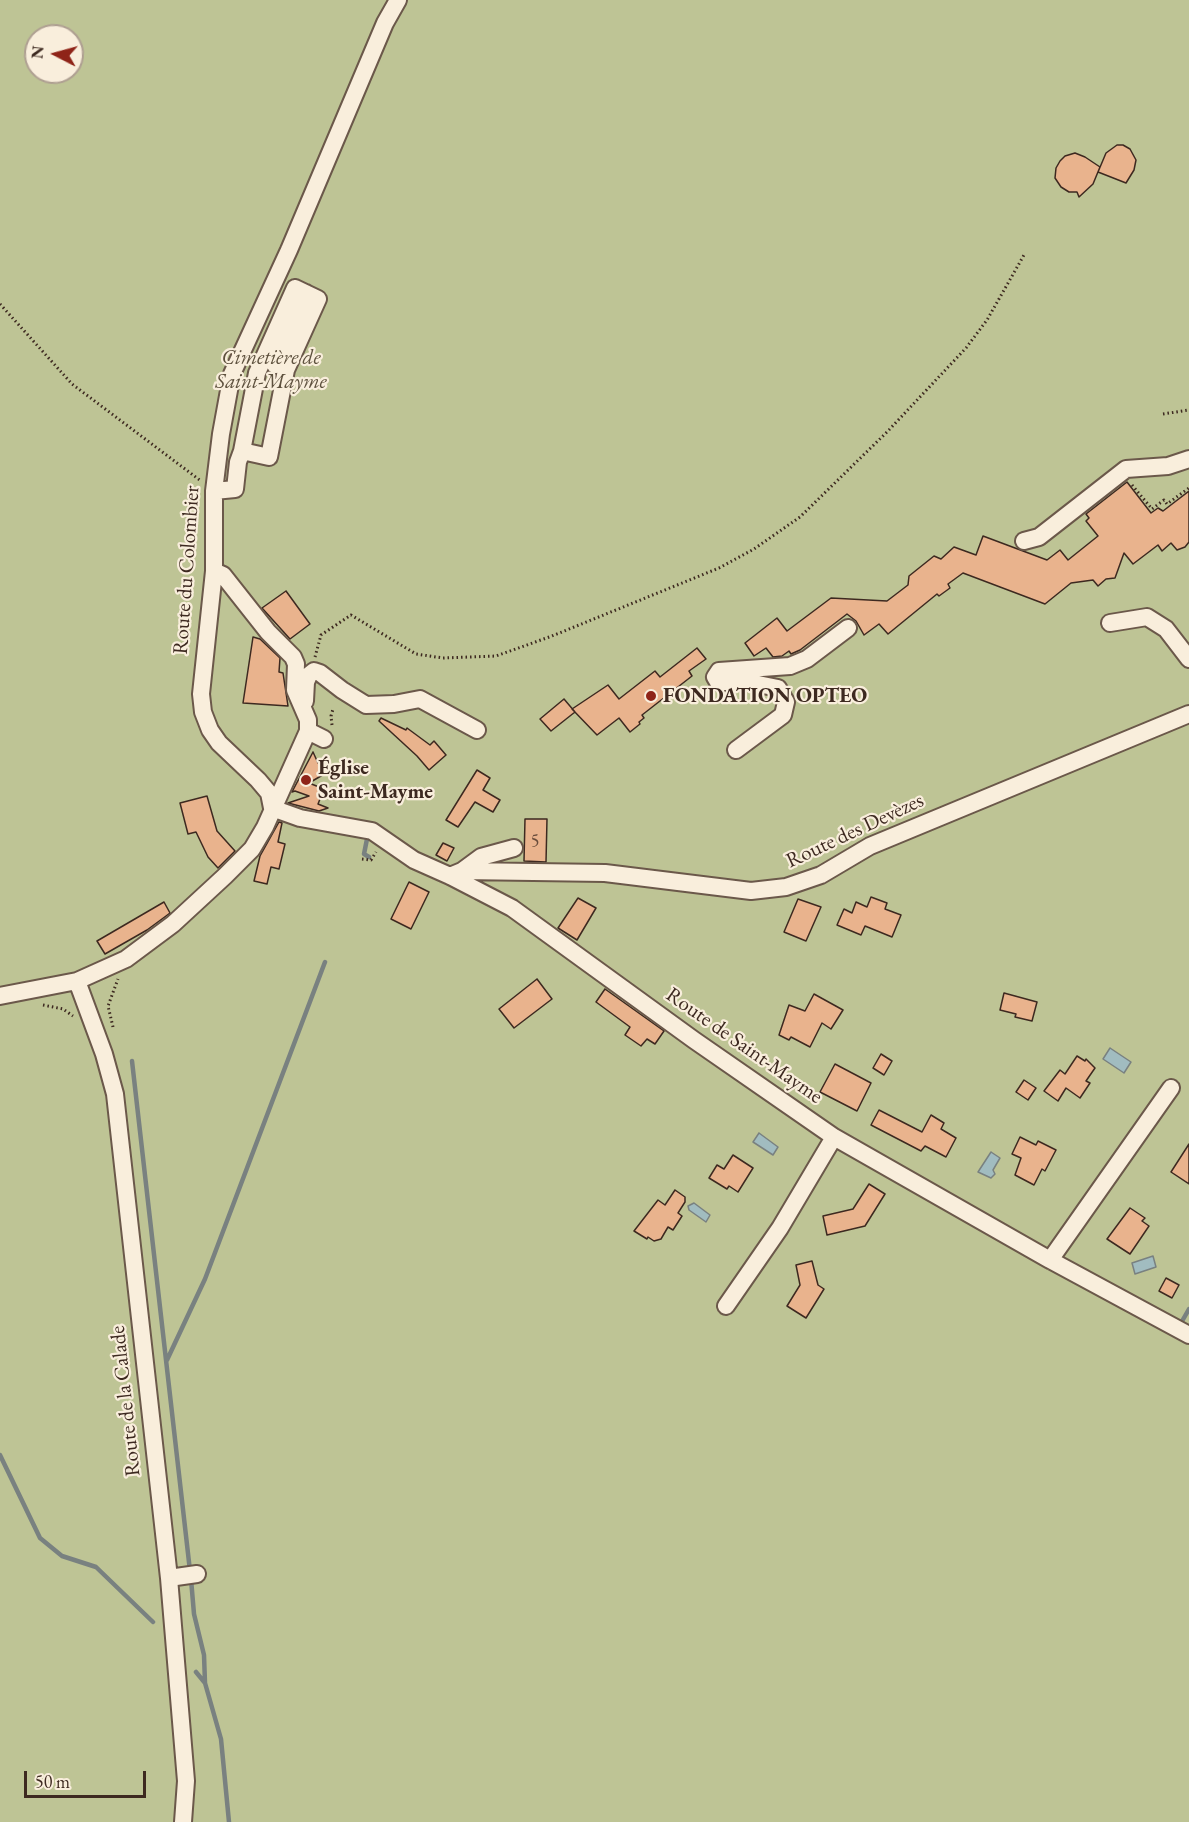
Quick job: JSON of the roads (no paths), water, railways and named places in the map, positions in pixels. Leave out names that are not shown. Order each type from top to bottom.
[{"type":"street","name":"Route du Colombier","points":[[272,808],[269,794],[258,780],[219,743],[202,711],[201,694],[213,571],[214,491],[232,374],[289,250],[385,23],[398,0]]},
{"type":"street","points":[[214,491],[235,489],[238,462],[247,452],[274,364],[306,293]]},
{"type":"street","points":[[1024,541],[1040,537],[1126,469],[1168,466],[1189,459]]},
{"type":"street","points":[[213,571],[223,574],[268,632],[293,657],[296,664],[296,690],[302,710],[305,711]]},
{"type":"street","points":[[1110,623],[1148,618],[1166,629],[1189,659]]},
{"type":"street","points":[[736,750],[783,715],[786,702],[778,688],[748,682],[718,682],[715,677],[719,671],[790,666],[807,659],[848,628]]},
{"type":"street","points":[[0,996],[77,981],[126,959],[173,924],[252,849],[265,827],[308,731],[305,711],[306,682],[314,671],[366,705],[394,704],[420,699],[477,730]]},
{"type":"street","name":"Route des Devèzes","points":[[456,874],[605,873],[751,891],[786,887],[821,875],[870,846],[1189,714]]},
{"type":"street","points":[[308,731],[328,732]]},
{"type":"street","name":"Route de Saint-Mayme","points":[[272,808],[300,818],[345,822],[372,831],[414,860],[456,874],[512,908],[694,1040],[834,1137],[1050,1260],[1189,1335]]},
{"type":"street","points":[[456,874],[481,857],[514,848]]},
{"type":"street","name":"Route de la Calade","points":[[77,981],[104,1054],[115,1094],[169,1535],[169,1578],[186,1781],[183,1822]]},
{"type":"street","points":[[1050,1260],[1172,1088]]},
{"type":"street","points":[[726,1306],[780,1228],[834,1137]]},
{"type":"street","points":[[169,1578],[197,1574]]},
{"type":"water","points":[[1110,1048],[1131,1062],[1124,1073],[1103,1059]]},
{"type":"water","points":[[759,1133],[778,1147],[773,1155],[753,1142]]},
{"type":"water","points":[[991,1152],[1000,1158],[993,1170],[995,1174],[991,1178],[978,1172]]},
{"type":"water","points":[[694,1203],[710,1215],[706,1222],[689,1210],[688,1206]]},
{"type":"water","points":[[1153,1256],[1156,1267],[1135,1274],[1132,1263]]},
{"type":"waterway","points":[[367,839],[364,854],[369,857]]},
{"type":"waterway","points":[[167,1360],[205,1279],[325,962]]},
{"type":"waterway","points":[[132,1061],[190,1571]]},
{"type":"waterway","points":[[1181,1323],[1189,1309]]},
{"type":"waterway","points":[[0,1455],[40,1538],[62,1556],[96,1567],[153,1622]]},
{"type":"waterway","points":[[191,1579],[194,1614],[204,1655],[205,1683]]},
{"type":"waterway","points":[[196,1672],[205,1683],[221,1739],[229,1822]]},
{"type":"place","name":"FONDATION OPTEO","points":[[651,696]]},
{"type":"place","name":"Église Saint-Mayme","points":[[306,780]]},
{"type":"park label","name":"Cimetière de Saint-Mayme","points":[[271,370]]}]
